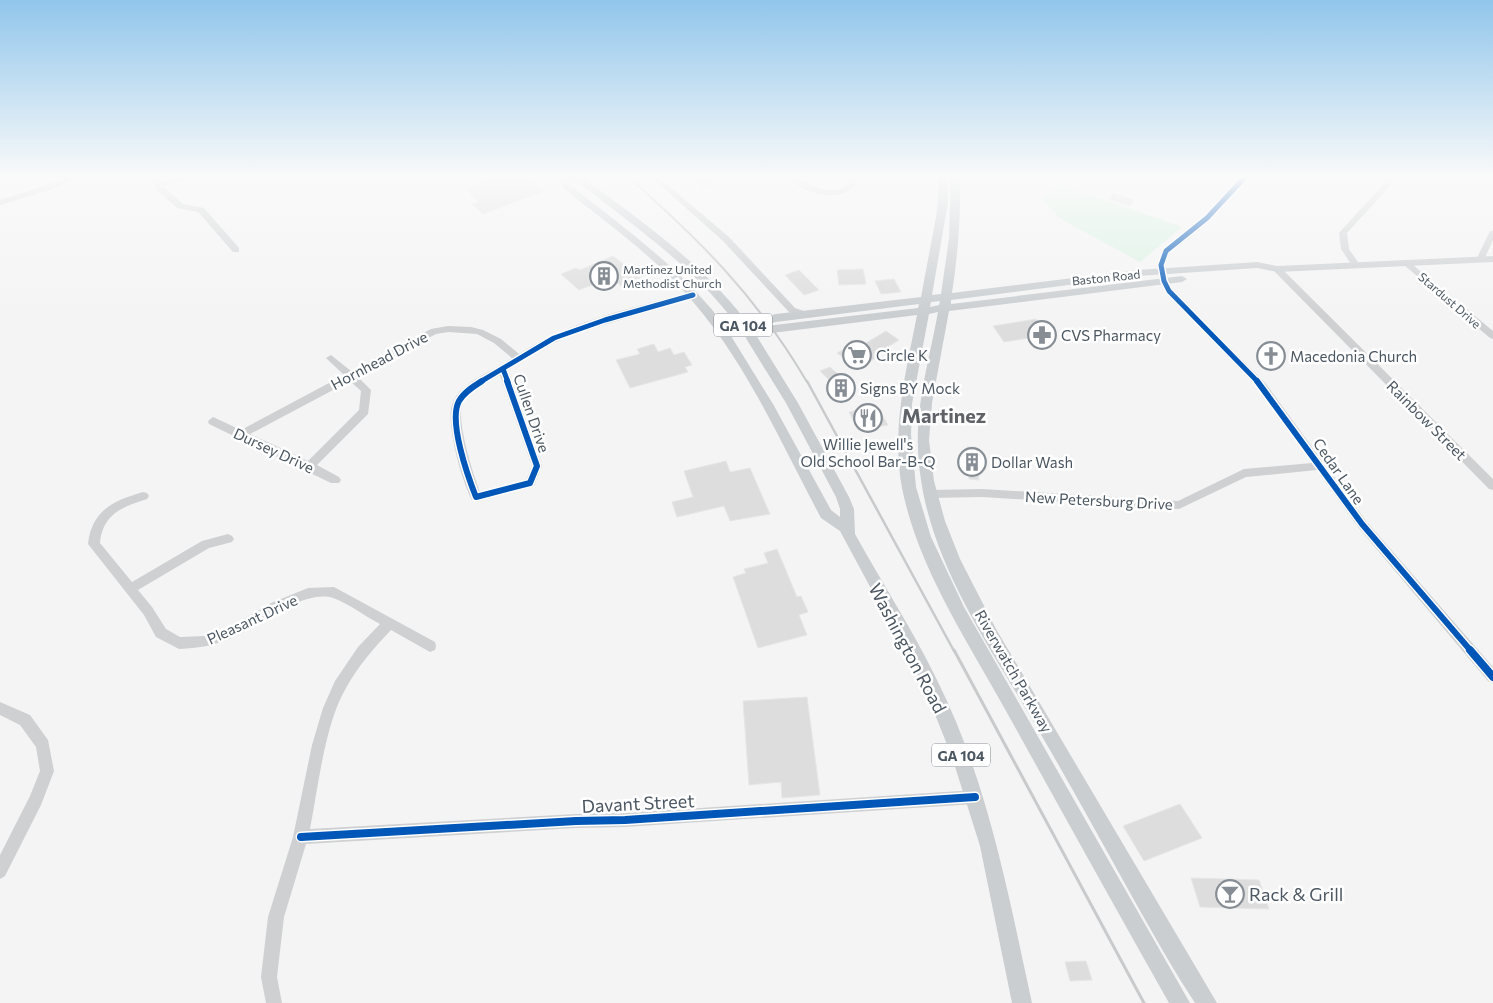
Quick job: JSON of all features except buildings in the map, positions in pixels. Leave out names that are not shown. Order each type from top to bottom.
[{"type":"main road","name":"Washington Road","points":[[612,223],[653,256],[695,298],[724,335],[754,379],[826,514],[846,528]]},
{"type":"main road","name":"Washington Road","points":[[636,223],[670,249],[703,279],[746,330],[770,364],[847,508],[846,528],[852,544],[931,684],[956,743],[975,797],[988,846],[1022,1003]]},
{"type":"main road","name":"Riverwatch Parkway","points":[[940,223],[904,414],[904,457],[909,492],[916,517],[937,571],[1180,1003]]},
{"type":"main road","name":"Riverwatch Parkway","points":[[955,223],[945,303],[923,438],[929,494],[946,543],[972,598],[1124,864],[1207,1003]]},
{"type":"main road","points":[[727,306],[749,318],[776,318],[804,314],[945,303],[1163,276],[1261,274],[1277,269],[1493,259]]},
{"type":"main road","points":[[949,272],[958,284],[966,288],[987,290]]},
{"type":"main road","name":"Baston Road","points":[[945,303],[987,290],[1163,276]]},
{"type":"main road","points":[[746,330],[795,327],[882,316],[924,305]]},
{"type":"main road","points":[[882,316],[898,318],[910,323],[918,337]]},
{"type":"main road","points":[[724,335],[746,330],[776,318]]},
{"type":"main road","points":[[770,364],[766,345],[767,340],[772,335],[795,327]]},
{"type":"main road","points":[[904,414],[925,418]]},
{"type":"street","points":[[212,223],[236,250]]},
{"type":"street","points":[[707,223],[726,239],[792,310],[804,314]]},
{"type":"street","points":[[1163,276],[1160,264],[1166,250],[1201,223]]},
{"type":"street","points":[[1353,223],[1343,234],[1345,249],[1356,265]]},
{"type":"street","points":[[1480,260],[1486,244],[1493,233]]},
{"type":"street","name":"Stardust Drive","points":[[1407,263],[1493,336]]},
{"type":"street","name":"Rainbow Street","points":[[1277,269],[1493,486]]},
{"type":"street","name":"Cedar Lane","points":[[1163,276],[1170,290],[1189,312],[1262,386],[1378,545],[1493,677]]},
{"type":"street","points":[[762,277],[779,307],[776,318]]},
{"type":"street","points":[[503,369],[518,358],[554,338],[606,326],[695,298]]},
{"type":"street","name":"Hornhead Drive","points":[[242,434],[434,331],[458,328],[479,330],[498,340],[518,358]]},
{"type":"street","points":[[309,466],[364,411],[366,390],[331,358]]},
{"type":"street","name":"Cullen Drive","points":[[503,369],[537,466],[530,483],[476,497],[469,482],[456,421],[456,407],[462,397],[475,386],[503,369]]},
{"type":"street","name":"Dursey Drive","points":[[213,421],[335,480]]},
{"type":"street","name":"New Petersburg Drive","points":[[929,494],[982,493],[1179,505],[1244,473],[1320,466]]},
{"type":"street","name":"Pleasant Drive","points":[[143,496],[120,502],[102,517],[94,530],[94,544],[148,611],[161,633],[180,643],[212,640],[234,631],[275,607],[308,593],[334,592],[430,646]]},
{"type":"street","points":[[130,589],[206,544],[228,539]]},
{"type":"street","points":[[274,1003],[269,977],[276,917],[301,836],[319,745],[340,684],[363,651],[389,624]]},
{"type":"street","points":[[0,708],[25,720],[43,744],[47,771],[36,800],[0,870]]},
{"type":"street","name":"Davant Street","points":[[301,836],[570,821],[625,820],[975,797]]},
{"type":"green space","points":[[1068,223],[1170,223],[1182,227],[1140,262]]},
{"type":"railway","points":[[678,223],[703,247],[748,297],[788,351],[807,382]]},
{"type":"railway","points":[[807,381],[954,651]]},
{"type":"railway","points":[[954,650],[1144,1003]]},
{"type":"cycle path","points":[[1201,223],[1166,251],[1161,265],[1164,281],[1169,291],[1262,386],[1362,524],[1493,677]]},
{"type":"cycle path","points":[[503,369],[537,466],[530,483],[476,497],[469,479],[457,427],[456,408],[466,392],[531,350],[554,338],[605,320],[693,295]]},
{"type":"cycle path","points":[[301,837],[576,821],[625,820],[975,797]]},
{"type":"place","name":"Martinez United Methodist Church","points":[[604,276]]},
{"type":"place","name":"CVS Pharmacy","points":[[1042,335]]},
{"type":"place","name":"Circle K","points":[[857,355]]},
{"type":"place","name":"Macedonia Church","points":[[1271,356]]},
{"type":"place","name":"Signs BY Mock","points":[[841,388]]},
{"type":"place","name":"Willie Jewell's Old School Bar-B-Q","points":[[868,418]]},
{"type":"place","name":"Dollar Wash","points":[[972,462]]},
{"type":"place","name":"Rack & Grill","points":[[1230,894]]},
{"type":"district","name":"Martinez","points":[[944,415]]}]
